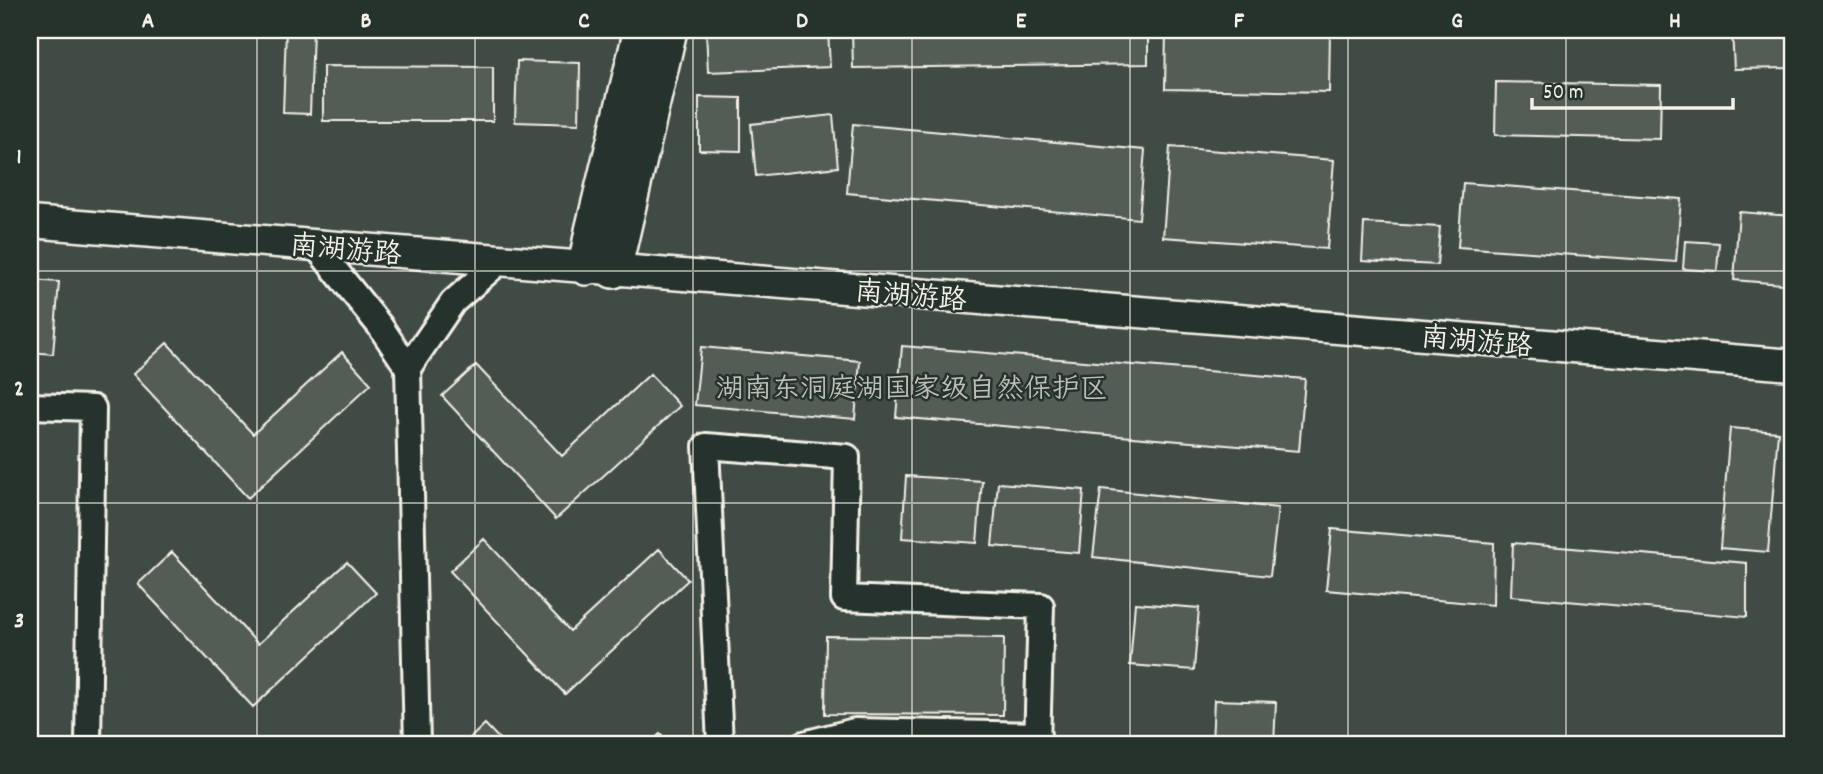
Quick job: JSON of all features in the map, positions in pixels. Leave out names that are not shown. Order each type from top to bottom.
[{"type":"main road","points":[[600,268],[593,231],[642,30]]},
{"type":"main road","points":[[600,268],[669,30]]},
{"type":"street","name":"南湖游路","points":[[30,222],[1793,365]]},
{"type":"street","points":[[315,245],[380,326],[408,368],[417,744]]},
{"type":"street","points":[[408,368],[453,302],[500,261]]},
{"type":"street","points":[[30,406],[93,408],[88,744]]},
{"type":"street","points":[[720,744],[706,446],[847,457],[844,598],[1041,606],[1038,740],[855,731],[803,744]]},
{"type":"green space","name":"湖南东洞庭湖国家级自然保护区","points":[[30,30],[1793,30],[1793,744],[30,744]]},
{"type":"building","points":[[286,30],[313,30],[310,114],[283,113]]},
{"type":"building","points":[[706,30],[828,30],[830,67],[708,72]]},
{"type":"building","points":[[852,30],[1148,30],[1148,64],[853,68]]},
{"type":"building","points":[[1166,30],[1330,30],[1329,92],[1165,89]]},
{"type":"building","points":[[1508,30],[1683,30],[1683,34]]},
{"type":"building","points":[[1732,30],[1793,30],[1793,68],[1734,69]]},
{"type":"building","points":[[517,61],[580,63],[579,124],[515,122]]},
{"type":"building","points":[[323,66],[493,67],[493,121],[323,121]]},
{"type":"building","points":[[1496,82],[1661,85],[1660,139],[1495,135]]},
{"type":"building","points":[[699,97],[741,98],[741,151],[699,150]]},
{"type":"building","points":[[833,115],[838,167],[756,176],[751,124]]},
{"type":"building","points":[[853,124],[1145,150],[1139,219],[847,193]]},
{"type":"building","points":[[1170,147],[1334,160],[1327,249],[1163,237]]},
{"type":"building","points":[[1463,183],[1681,199],[1676,262],[1458,247]]},
{"type":"building","points":[[1739,212],[1793,216],[1793,285],[1734,280]]},
{"type":"building","points":[[1364,223],[1440,227],[1437,265],[1362,261]]},
{"type":"building","points":[[1685,241],[1719,243],[1717,271],[1683,269]]},
{"type":"building","points":[[30,280],[59,282],[53,354],[30,352]]},
{"type":"building","points":[[167,343],[253,434],[342,352],[371,384],[248,498],[133,374]]},
{"type":"building","points":[[902,346],[1305,379],[1299,451],[896,417]]},
{"type":"building","points":[[701,347],[860,361],[855,419],[695,405]]},
{"type":"building","points":[[476,365],[562,456],[650,374],[680,406],[556,519],[442,396]]},
{"type":"building","points":[[1730,428],[1778,432],[1768,552],[1720,548]]},
{"type":"building","points":[[906,476],[982,481],[977,543],[902,538]]},
{"type":"building","points":[[998,483],[1084,490],[1079,553],[992,546]]},
{"type":"building","points":[[1101,489],[1278,508],[1270,576],[1093,557]]},
{"type":"building","points":[[1332,529],[1494,543],[1493,605],[1326,590]]},
{"type":"building","points":[[484,539],[570,631],[659,549],[688,580],[565,694],[450,571]]},
{"type":"building","points":[[1513,543],[1747,563],[1747,617],[1511,596]]},
{"type":"building","points":[[172,552],[258,644],[347,562],[376,593],[253,707],[138,584]]},
{"type":"building","points":[[1135,603],[1199,608],[1194,670],[1130,665]]},
{"type":"building","points":[[826,636],[1004,638],[1003,715],[825,714]]},
{"type":"building","points":[[1214,700],[1276,702],[1274,744],[1212,744]]},
{"type":"building","points":[[485,724],[504,744],[464,744]]},
{"type":"building","points":[[660,734],[669,744],[649,744]]}]
